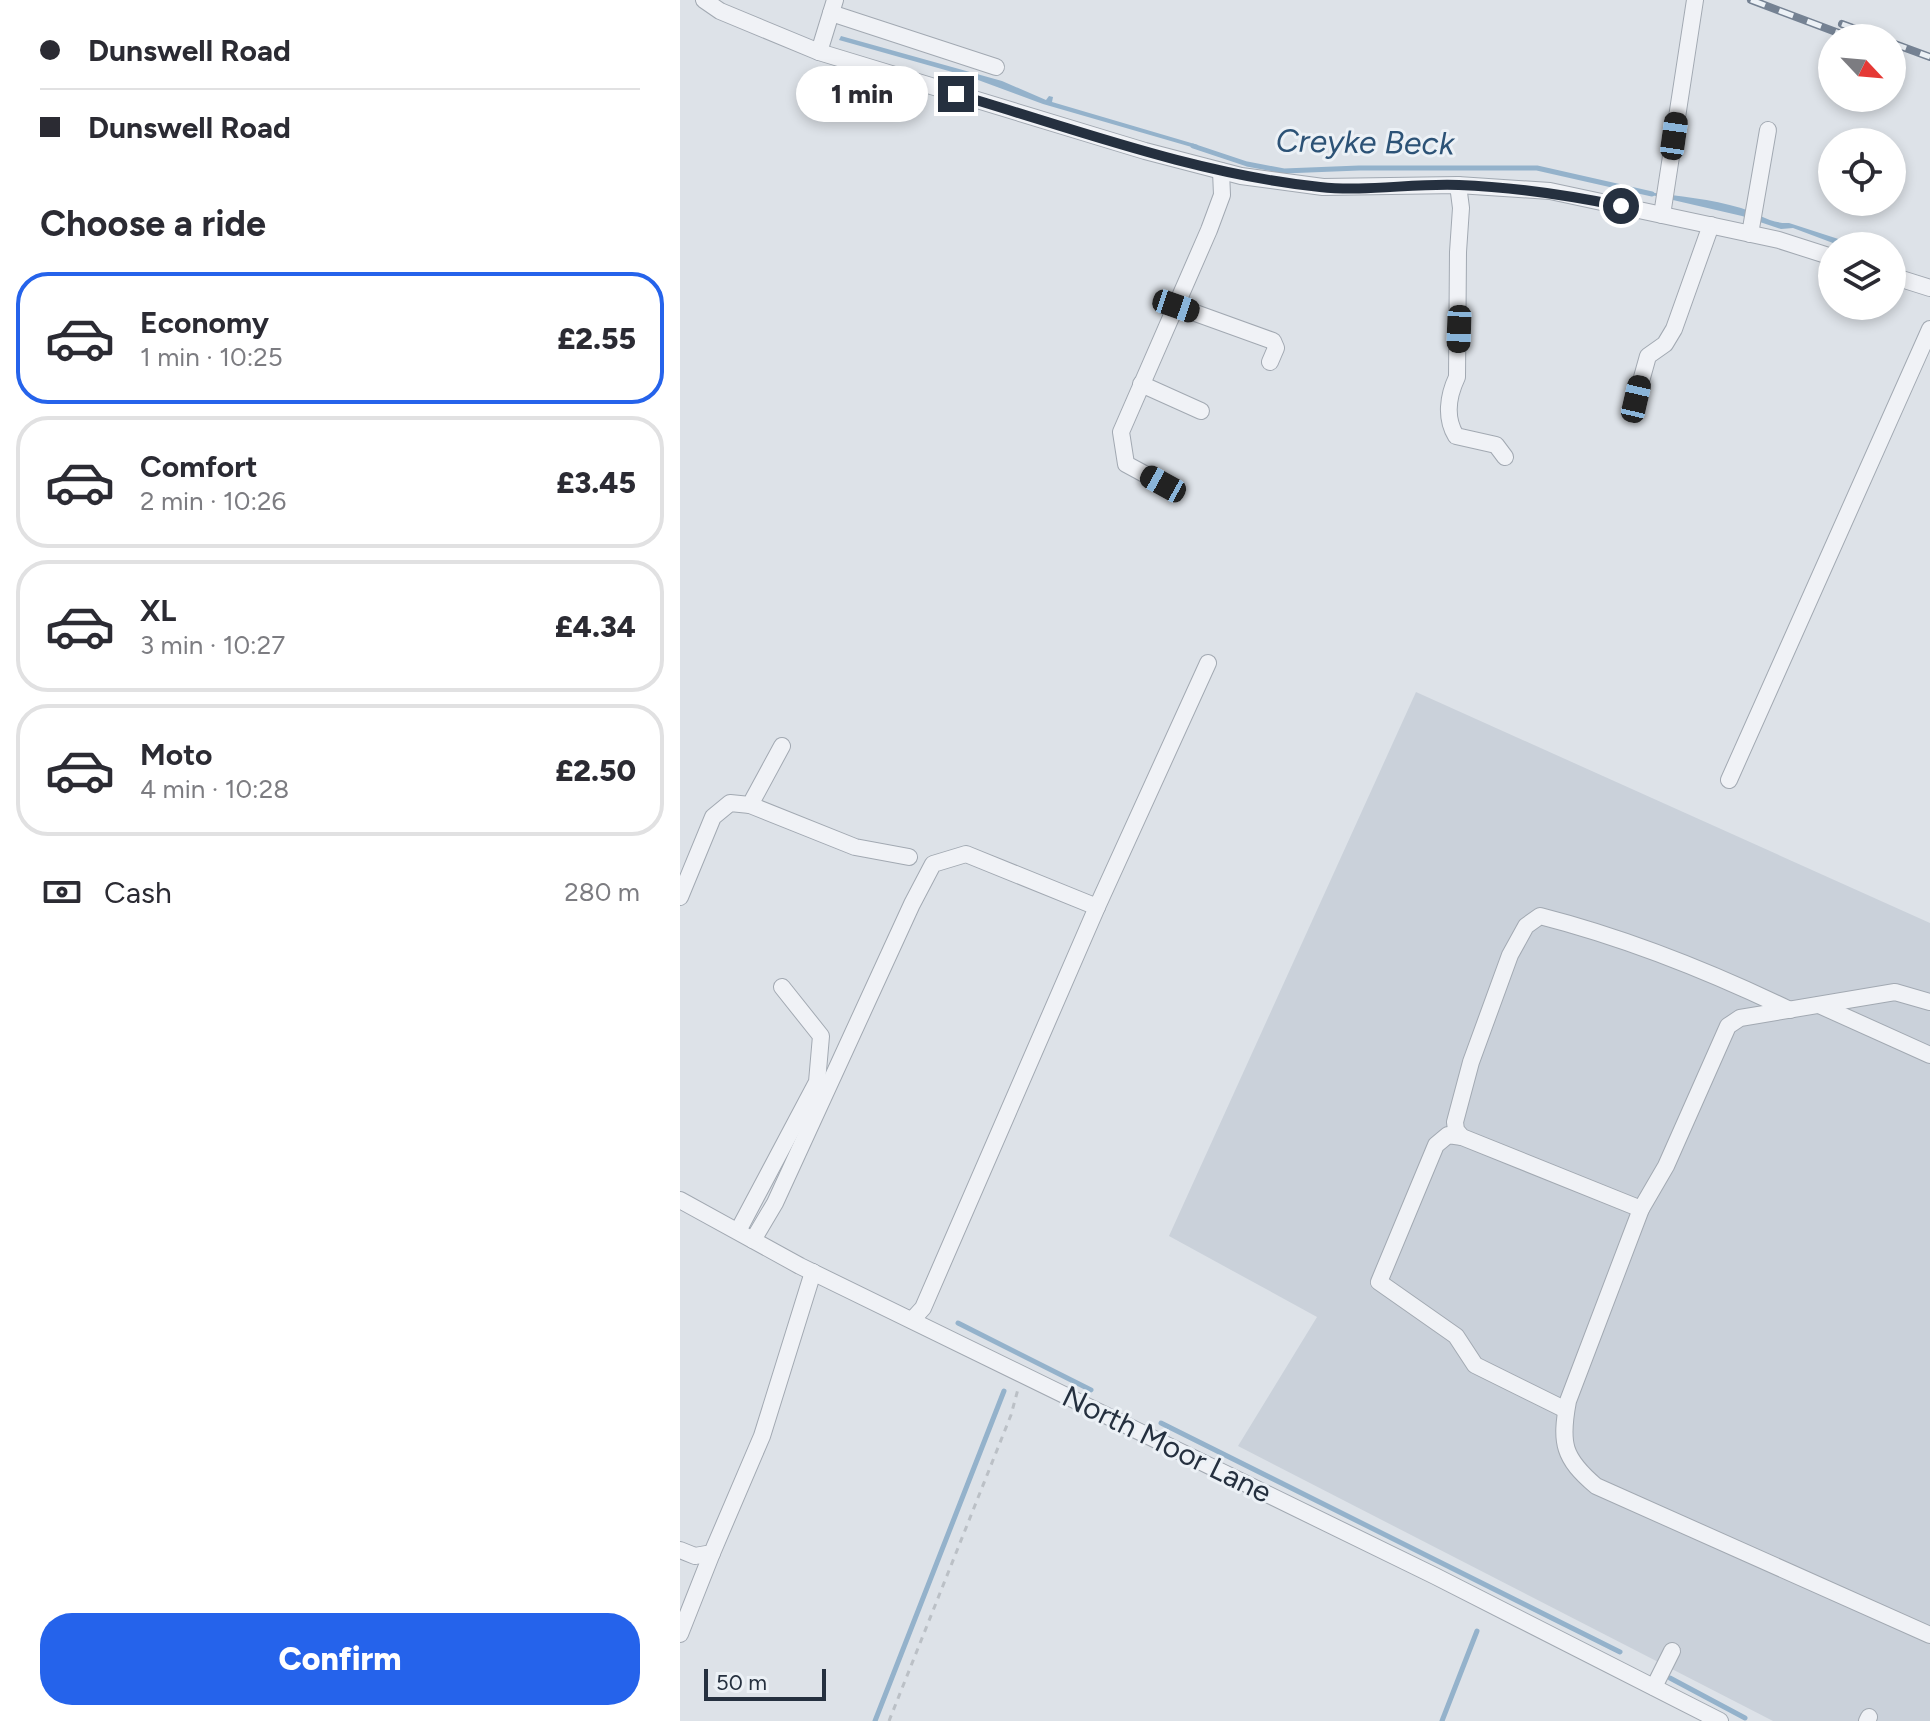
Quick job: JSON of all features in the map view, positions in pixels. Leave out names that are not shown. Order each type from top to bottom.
[{"type":"street","points":[[704,0],[720,11],[819,52],[1221,171],[1323,187],[1458,185],[1664,203],[1711,225],[1753,223],[1818,251]]},
{"type":"street","points":[[1664,203],[1695,0]]},
{"type":"street","points":[[819,52],[833,7],[996,67]]},
{"type":"street","points":[[1753,223],[1768,130]]},
{"type":"street","points":[[1163,484],[1126,464],[1121,432],[1222,195],[1221,171]]},
{"type":"street","points":[[1458,185],[1461,208],[1457,377],[1449,395],[1451,428],[1456,436],[1496,445],[1505,457]]},
{"type":"street","points":[[1636,399],[1648,356],[1665,344],[1674,329],[1711,225]]},
{"type":"street","points":[[1906,280],[1930,288]]},
{"type":"street","points":[[1176,306],[1273,341],[1276,348],[1270,362]]},
{"type":"street","points":[[1729,780],[1930,329]]},
{"type":"street","points":[[1141,384],[1201,411]]},
{"type":"street","points":[[912,1320],[923,1308],[1097,907],[1208,663]]},
{"type":"street","points":[[750,805],[782,746]]},
{"type":"street","points":[[680,897],[713,817],[730,803],[750,805],[855,847],[909,857]]},
{"type":"street","points":[[753,1240],[775,1203],[933,864],[966,854],[1097,907]]},
{"type":"street","points":[[1462,1137],[1456,1130],[1455,1122],[1471,1062],[1510,955],[1526,926],[1540,916],[1742,986],[1790,1010]]},
{"type":"street","points":[[738,1231],[817,1082],[821,1036],[782,987]]},
{"type":"street","points":[[1930,1002],[1895,992],[1740,1018],[1728,1026],[1666,1166],[1641,1209],[1566,1410],[1563,1426],[1566,1450],[1576,1469],[1596,1486],[1930,1635]]},
{"type":"street","points":[[1819,1005],[1930,1055]]},
{"type":"street","points":[[1566,1410],[1475,1365],[1456,1336],[1379,1282],[1436,1145],[1448,1135],[1462,1137],[1641,1209]]},
{"type":"street","name":"North Moor Lane","points":[[680,1200],[813,1272],[1435,1576],[1720,1721]]},
{"type":"street","points":[[680,1634],[762,1436],[813,1272]]},
{"type":"street","points":[[680,1550],[695,1556],[712,1553]]},
{"type":"street","points":[[1654,1687],[1672,1651]]},
{"type":"path","points":[[889,1721],[1011,1415],[1023,1374]]},
{"type":"shaded area","points":[[1416,692],[1930,923],[1930,1721],[1773,1721],[1238,1446],[1317,1317],[1169,1236]]},
{"type":"water","points":[[841,36],[1002,81],[1046,100],[1049,96],[1053,97],[1052,102],[1198,145],[1195,148],[1043,104],[970,77],[839,40]]},
{"type":"water","points":[[1647,194],[1730,205],[1770,220],[1818,232],[1818,237],[1793,228],[1781,229],[1742,216]]},
{"type":"waterway","name":"Creyke Beck","points":[[1193,146],[1247,164],[1284,171],[1537,168],[1652,194]]},
{"type":"waterway","points":[[958,1323],[1091,1390]]},
{"type":"waterway","points":[[875,1721],[1004,1391]]},
{"type":"waterway","points":[[1161,1423],[1620,1652]]},
{"type":"waterway","points":[[1442,1721],[1477,1631]]},
{"type":"waterway","points":[[1670,1678],[1745,1718]]},
{"type":"railway","points":[[1751,0],[1818,25]]},
{"type":"railway","points":[[1906,48],[1930,57]]},
{"type":"route","points":[[956,94],[1145,151],[1241,176],[1323,187],[1458,185],[1550,191],[1621,206]]}]
